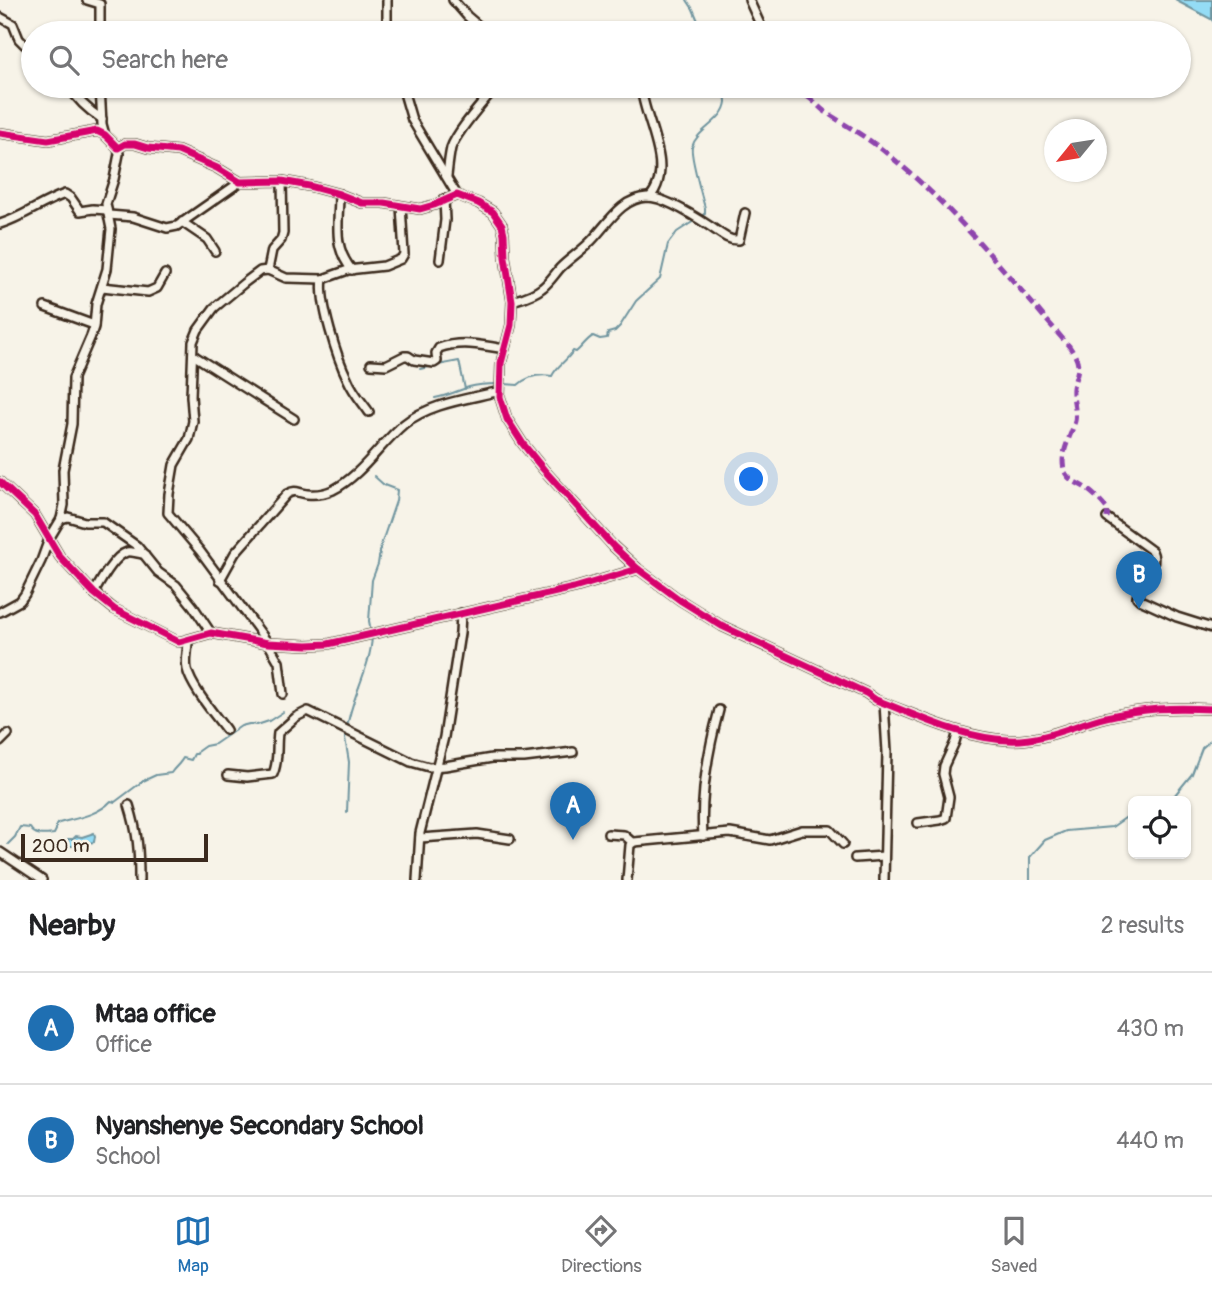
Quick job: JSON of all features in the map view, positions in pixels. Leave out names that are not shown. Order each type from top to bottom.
[{"type":"street","points":[[87,0],[100,4],[100,21]]},
{"type":"street","points":[[387,0],[387,21]]},
{"type":"street","points":[[453,0],[473,21]]},
{"type":"street","points":[[749,0],[759,21]]},
{"type":"street","points":[[0,17],[13,24],[21,41]]},
{"type":"street","points":[[77,98],[102,119]]},
{"type":"street","points":[[101,98],[105,135]]},
{"type":"street","points":[[406,98],[412,120],[457,195],[493,212],[502,225],[512,301],[501,363],[500,391],[507,419],[544,470],[638,569],[708,618],[884,703],[958,731],[1024,740],[1046,737],[1106,717],[1152,709],[1212,709]]},
{"type":"street","points":[[447,177],[454,142],[487,98]]},
{"type":"street","points":[[642,98],[659,152],[660,164],[657,183],[650,197]]},
{"type":"street","points":[[0,133],[48,140],[97,131],[118,148],[119,154],[107,200],[111,237],[107,269],[96,304],[91,336],[73,378],[72,424],[63,470],[64,505],[61,519],[48,539],[41,561],[22,598],[0,612]]},
{"type":"street","points":[[118,148],[125,144],[135,144],[178,151],[217,168],[240,182],[282,181],[339,194],[362,203],[384,203],[420,209],[457,195]]},
{"type":"street","points":[[268,270],[272,250],[281,240],[283,233],[282,181]]},
{"type":"street","points":[[0,224],[65,194],[80,211],[93,209],[167,228],[177,226],[240,182]]},
{"type":"street","points":[[339,194],[338,244],[342,256],[352,270]]},
{"type":"street","points":[[512,301],[531,295],[543,287],[617,212],[639,199],[650,197],[682,210],[731,241],[739,240],[746,213]]},
{"type":"street","points":[[440,260],[445,220],[444,199]]},
{"type":"street","points":[[284,694],[279,662],[268,643],[200,551],[168,513],[174,465],[189,439],[193,421],[193,342],[214,308],[260,271],[268,270],[286,278],[323,279],[352,270],[384,266],[401,259],[404,254],[401,206]]},
{"type":"street","points":[[183,222],[207,239],[215,251]]},
{"type":"street","points":[[102,288],[148,292],[157,288],[165,274]]},
{"type":"street","points":[[323,279],[324,302],[343,368],[352,389],[369,412]]},
{"type":"street","points":[[46,307],[94,325]]},
{"type":"street","points":[[371,364],[390,364],[404,356],[434,363],[437,361],[436,353],[439,348],[452,344],[505,349]]},
{"type":"street","points":[[193,355],[294,419]]},
{"type":"street","points":[[219,580],[235,554],[287,494],[293,491],[308,494],[335,489],[380,451],[406,422],[419,414],[452,402],[500,391]]},
{"type":"street","points":[[0,482],[35,515],[60,556],[94,593],[114,609],[179,642],[211,633],[268,643],[328,644],[574,588],[638,569]]},
{"type":"street","points":[[61,519],[68,517],[85,522],[106,523],[137,546],[158,572],[176,585],[211,633]]},
{"type":"street","points":[[1107,518],[1152,551],[1155,558],[1137,597],[1177,617],[1212,628]]},
{"type":"street","points":[[94,593],[113,564],[123,555],[130,552],[144,554]]},
{"type":"street","points":[[417,880],[420,838],[444,737],[461,613]]},
{"type":"street","points":[[188,640],[189,675],[226,730]]},
{"type":"street","points":[[884,703],[887,752],[884,880]]},
{"type":"street","points":[[703,836],[702,797],[711,738],[719,710]]},
{"type":"street","points":[[228,775],[247,777],[273,774],[277,760],[278,733],[296,717],[308,711],[422,766],[438,767],[492,758],[524,758],[573,752]]},
{"type":"street","points":[[918,823],[946,818],[949,797],[943,774],[944,766],[958,731]]},
{"type":"street","points":[[0,742],[8,734]]},
{"type":"street","points":[[129,805],[139,846],[139,880]]},
{"type":"street","points":[[608,834],[624,835],[633,843],[730,833],[770,840],[802,830],[823,829],[832,831],[843,844]]},
{"type":"street","points":[[420,838],[477,834],[510,839]]},
{"type":"street","points":[[627,880],[630,845],[633,843]]},
{"type":"street","points":[[0,852],[31,877],[42,880]]},
{"type":"street","points":[[855,858],[884,856]]},
{"type":"water","points":[[1175,0],[1212,0],[1212,20],[1211,19]]},
{"type":"water","points":[[94,833],[94,842],[68,846],[68,839]]},
{"type":"waterway","points":[[687,0],[698,21]]},
{"type":"waterway","points":[[702,216],[705,208],[694,167],[692,147],[699,135],[721,115],[726,98]]},
{"type":"waterway","points":[[504,384],[518,385],[534,376],[552,376],[573,351],[576,352],[591,337],[607,338],[608,333],[620,326],[636,301],[660,279],[668,244],[677,232],[694,221]]},
{"type":"waterway","points":[[438,365],[459,361],[465,389]]},
{"type":"waterway","points":[[420,369],[433,366]]},
{"type":"waterway","points":[[435,398],[473,386],[499,384]]},
{"type":"waterway","points":[[371,631],[369,621],[372,580],[397,490],[384,485],[374,476]]},
{"type":"waterway","points":[[347,728],[371,648],[372,636]]},
{"type":"waterway","points":[[8,844],[20,827],[30,828],[37,834],[54,834],[59,823],[94,813],[111,801],[115,802],[143,781],[156,775],[171,773],[183,758],[191,760],[194,754],[205,746],[215,744],[241,726],[257,725],[283,712]]},
{"type":"waterway","points":[[346,733],[349,762],[347,812]]},
{"type":"waterway","points":[[1174,796],[1192,774],[1202,748],[1212,739]]},
{"type":"waterway","points":[[1030,880],[1030,857],[1045,840],[1066,831],[1112,827],[1128,816]]},
{"type":"marked path","points":[[809,98],[915,177],[984,247],[1069,346],[1078,366],[1073,388],[1075,421],[1064,454],[1064,467],[1070,478],[1091,492],[1108,510],[1107,518]]},
{"type":"cycle path","points":[[0,133],[48,140],[97,131],[118,148],[125,144],[135,144],[178,151],[217,168],[240,182],[282,181],[339,194],[362,203],[384,203],[420,209],[457,195],[478,203],[493,212],[502,225],[504,234],[512,301],[511,325],[501,363],[500,397],[507,419],[544,470],[613,546],[638,569],[680,600],[722,626],[876,700],[974,735],[1021,740],[1046,736],[1106,717],[1146,710],[1212,709]]},
{"type":"cycle path","points":[[0,482],[35,515],[60,557],[94,593],[114,609],[179,642],[211,633],[268,643],[328,644],[574,588],[638,569]]},
{"type":"place","name":"Nyanshenye Secondary School","points":[[1139,609]]},
{"type":"place","name":"Mtaa office","points":[[573,840]]}]
